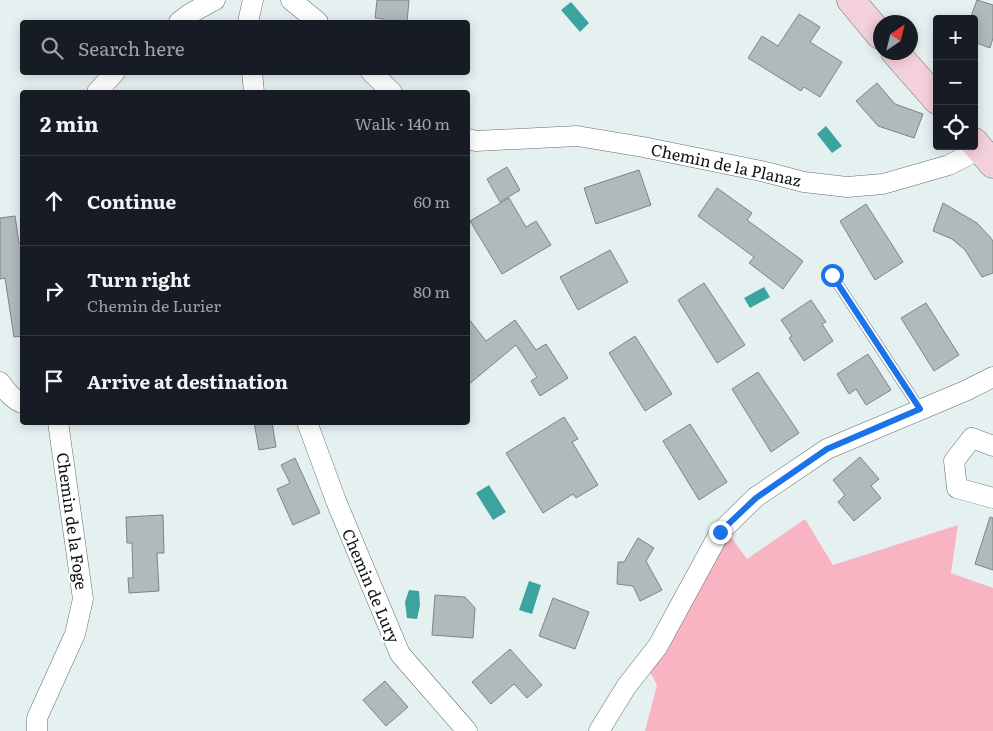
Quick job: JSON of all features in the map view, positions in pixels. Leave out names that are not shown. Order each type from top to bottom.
[{"type":"main road","points":[[851,0],[873,27]]},
{"type":"main road","points":[[902,60],[933,95]]},
{"type":"street","points":[[248,20],[253,0]]},
{"type":"street","points":[[291,0],[316,20]]},
{"type":"street","points":[[182,20],[205,2]]},
{"type":"street","points":[[99,90],[112,75]]},
{"type":"street","points":[[252,75],[254,90]]},
{"type":"street","points":[[373,75],[390,90]]},
{"type":"street","name":"Chemin de la Planaz","points":[[470,140],[476,141],[577,136],[643,147],[761,171],[804,182],[847,187],[883,184],[948,165],[982,152]]},
{"type":"street","points":[[600,731],[626,687],[658,646],[720,532],[756,498],[827,449],[965,391],[993,377]]},
{"type":"street","points":[[0,382],[6,392],[20,402]]},
{"type":"street","name":"Chemin de la Foge","points":[[37,731],[37,718],[75,634],[83,599],[58,425]]},
{"type":"street","name":"Chemin de Lury","points":[[308,425],[336,501],[400,654],[467,731]]},
{"type":"street","points":[[993,446],[972,438],[954,461],[956,488],[993,498]]},
{"type":"lane","points":[[832,275],[920,409]]},
{"type":"shaded area","points":[[805,519],[833,565],[958,525],[951,573],[993,588],[993,731],[645,731],[657,685],[645,663],[728,533],[747,559]]},
{"type":"water","points":[[571,2],[589,23],[580,32],[561,10]]},
{"type":"water","points":[[826,126],[842,146],[832,153],[817,134]]},
{"type":"water","points":[[764,287],[770,297],[750,308],[744,298]]},
{"type":"water","points":[[489,485],[506,512],[493,520],[476,493]]},
{"type":"water","points":[[529,581],[541,585],[532,614],[519,610]]},
{"type":"water","points":[[409,590],[419,591],[420,605],[417,619],[407,618],[405,602]]},
{"type":"building","points":[[377,0],[409,0],[407,20],[383,20],[375,18]]},
{"type":"building","points":[[977,0],[993,5],[993,38],[990,48],[978,44],[978,15],[971,15]]},
{"type":"building","points":[[799,14],[820,27],[810,42],[842,62],[820,97],[804,87],[801,91],[748,58],[762,36],[778,46]]},
{"type":"building","points":[[877,83],[895,104],[923,114],[914,138],[878,126],[856,101]]},
{"type":"building","points":[[507,167],[520,190],[500,202],[487,179]]},
{"type":"building","points":[[639,170],[651,205],[596,224],[584,188]]},
{"type":"building","points":[[717,188],[752,213],[747,220],[803,261],[783,289],[749,263],[754,257],[698,216]]},
{"type":"building","points":[[509,198],[526,227],[536,221],[551,245],[502,274],[470,221]]},
{"type":"building","points":[[943,203],[977,223],[993,241],[993,273],[982,277],[965,250],[952,239],[933,231]]},
{"type":"building","points":[[866,204],[903,262],[875,280],[840,221]]},
{"type":"building","points":[[15,216],[20,243],[20,336],[14,337],[5,278],[0,279],[0,218]]},
{"type":"building","points":[[610,250],[628,282],[578,310],[560,277]]},
{"type":"building","points":[[704,283],[745,345],[717,363],[678,300]]},
{"type":"building","points":[[811,300],[826,322],[822,324],[833,341],[804,361],[789,338],[792,336],[781,320]]},
{"type":"building","points":[[926,303],[959,355],[934,371],[901,318]]},
{"type":"building","points":[[515,320],[536,350],[546,344],[568,378],[540,396],[531,381],[537,377],[516,345],[470,383],[470,321],[486,341]]},
{"type":"building","points":[[635,336],[672,394],[645,411],[609,353]]},
{"type":"building","points":[[868,354],[891,390],[866,405],[856,389],[849,394],[837,374]]},
{"type":"building","points":[[758,372],[799,433],[771,452],[732,389]]},
{"type":"building","points":[[564,417],[578,439],[572,442],[598,485],[576,498],[573,494],[543,513],[506,453]]},
{"type":"building","points":[[690,424],[727,482],[699,500],[663,441]]},
{"type":"building","points":[[255,425],[272,425],[276,447],[259,450]]},
{"type":"building","points":[[860,457],[879,479],[871,486],[881,498],[854,521],[838,502],[845,495],[833,480]]},
{"type":"building","points":[[295,458],[320,513],[293,525],[277,489],[290,483],[281,465]]},
{"type":"building","points":[[163,515],[164,553],[157,553],[159,591],[129,593],[128,578],[133,578],[132,543],[127,543],[126,517]]},
{"type":"building","points":[[990,517],[993,518],[993,570],[975,564]]},
{"type":"building","points":[[638,538],[654,548],[646,561],[662,590],[640,601],[633,586],[617,584],[618,562],[624,562]]},
{"type":"building","points":[[435,595],[465,597],[475,608],[473,638],[432,635]]},
{"type":"building","points":[[553,598],[589,612],[575,649],[539,636]]},
{"type":"building","points":[[510,649],[542,685],[527,698],[514,684],[491,704],[472,682]]},
{"type":"building","points":[[385,681],[408,707],[386,726],[363,700]]},
{"type":"route","points":[[720,532],[756,498],[791,472],[827,449],[920,409],[832,275]]}]
